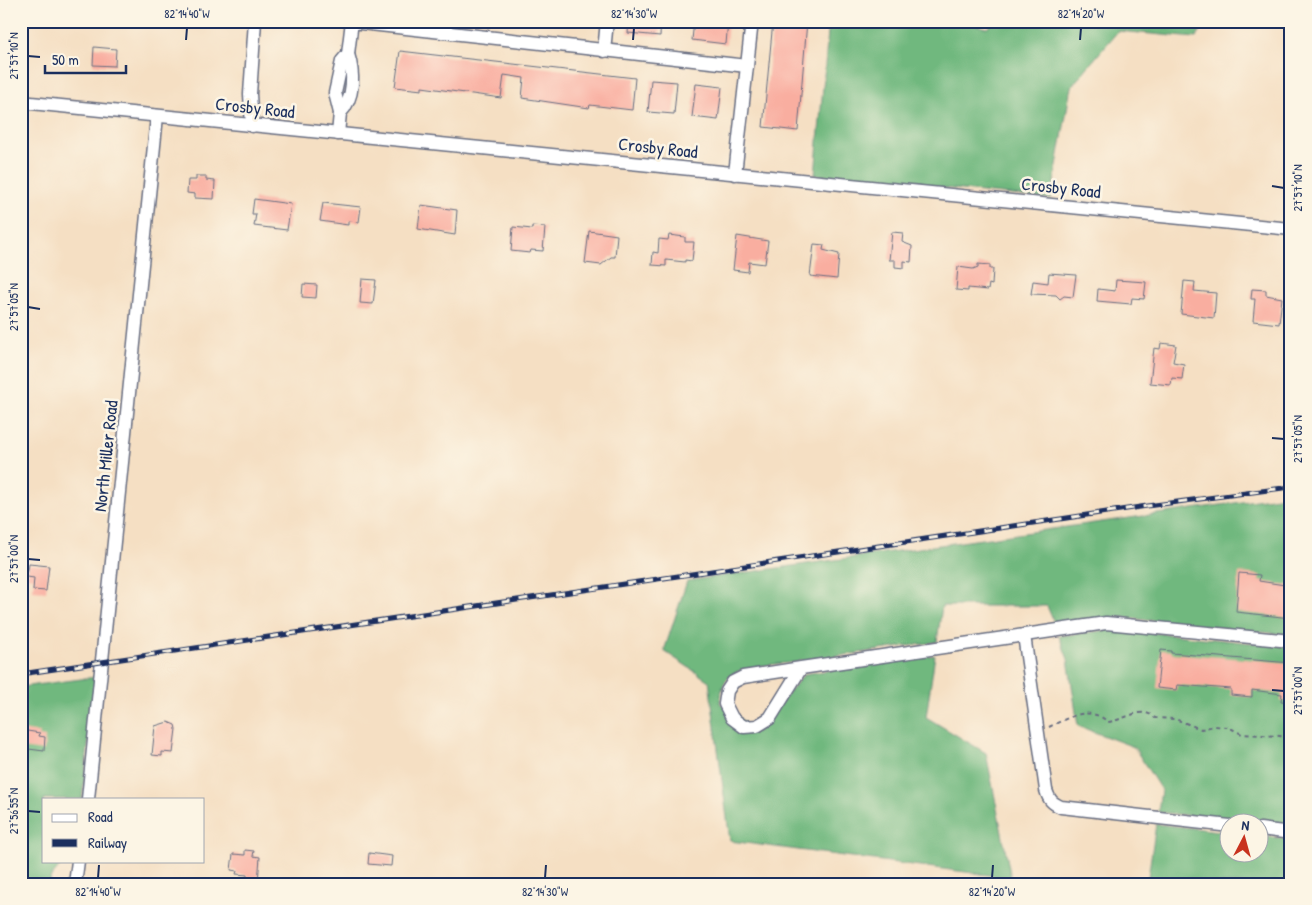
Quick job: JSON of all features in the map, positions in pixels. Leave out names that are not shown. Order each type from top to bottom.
[{"type":"street","points":[[252,126],[250,94],[255,21]]},
{"type":"street","points":[[604,51],[608,21]]},
{"type":"street","points":[[735,174],[752,21]]},
{"type":"street","points":[[338,134],[340,113],[335,93],[345,74],[342,61],[348,54],[352,22],[747,66]]},
{"type":"street","name":"Crosby Road","points":[[21,102],[1291,229]]},
{"type":"street","name":"North Miller Road","points":[[88,798],[157,116]]},
{"type":"street","points":[[801,668],[770,718],[757,726],[744,726],[732,718],[725,704],[727,690],[733,682],[743,677],[801,668],[1024,635],[1117,623],[1291,641]]},
{"type":"street","points":[[1024,635],[1046,790],[1049,799],[1054,804],[1061,807],[1220,825]]},
{"type":"street","points":[[1270,831],[1291,833]]},
{"type":"street","points":[[75,884],[78,862]]},
{"type":"path","points":[[1038,732],[1080,712],[1089,711],[1101,716],[1108,722],[1123,720],[1139,712],[1151,714],[1155,718],[1175,719],[1201,730],[1214,726],[1228,727],[1242,734],[1280,736],[1291,740]]},
{"type":"green space","points":[[829,21],[963,21],[987,28],[996,21],[1207,21],[1196,38],[1118,31],[1071,87],[1051,199],[815,175]]},
{"type":"green space","points":[[1291,495],[1291,635],[1118,617],[1055,625],[1047,606],[942,606],[937,642],[802,661],[800,659],[798,662],[772,664],[742,670],[729,677],[722,689],[720,703],[757,732],[804,674],[935,655],[926,717],[986,753],[1011,878],[730,841],[709,681],[664,651],[687,581]]},
{"type":"green space","points":[[1117,629],[1291,647],[1291,827],[1270,825],[1270,812],[1220,812],[1220,819],[1158,812],[1161,790],[1134,747],[1078,726],[1068,659],[1059,636]]},
{"type":"green space","points":[[96,677],[82,798],[42,798],[42,862],[64,862],[50,878],[51,884],[21,884],[21,687]]},
{"type":"green space","points":[[1156,824],[1220,831],[1220,862],[1270,862],[1270,837],[1291,839],[1291,884],[1147,884]]},
{"type":"building","points":[[629,21],[661,21],[660,36],[628,33]]},
{"type":"building","points":[[694,21],[728,21],[726,44],[692,40]]},
{"type":"building","points":[[773,21],[807,21],[798,131],[763,127]]},
{"type":"building","points":[[94,47],[116,49],[115,66],[93,65]]},
{"type":"building","points":[[400,51],[635,78],[632,110],[590,105],[589,108],[522,98],[524,78],[504,75],[501,98],[422,87],[422,90],[395,87]]},
{"type":"building","points":[[651,80],[677,82],[674,114],[648,112]]},
{"type":"building","points":[[696,84],[722,87],[718,120],[692,117]]},
{"type":"building","points":[[196,176],[206,176],[206,180],[215,181],[214,199],[195,198],[195,194],[187,193],[188,180],[196,180]]},
{"type":"building","points":[[254,199],[291,204],[287,230],[254,226],[256,214],[252,214]]},
{"type":"building","points":[[323,203],[361,207],[359,222],[348,221],[348,225],[320,221]]},
{"type":"building","points":[[421,205],[457,210],[455,235],[418,229]]},
{"type":"building","points":[[532,226],[545,227],[543,251],[531,250],[530,253],[511,251],[513,227],[532,229]]},
{"type":"building","points":[[589,231],[617,235],[615,257],[611,257],[601,265],[585,263]]},
{"type":"building","points":[[892,232],[903,233],[902,242],[912,246],[911,262],[904,261],[904,268],[895,267],[895,260],[889,260]]},
{"type":"building","points":[[669,235],[685,237],[685,242],[694,242],[692,261],[666,260],[666,266],[652,265],[653,252],[658,253],[659,239],[668,240]]},
{"type":"building","points":[[737,236],[768,241],[765,264],[749,262],[748,272],[733,270]]},
{"type":"building","points":[[814,244],[824,245],[823,250],[839,254],[837,279],[810,276]]},
{"type":"building","points":[[978,264],[990,265],[990,269],[993,269],[992,285],[989,284],[988,290],[968,288],[968,291],[956,290],[958,267],[973,269],[978,267]]},
{"type":"building","points":[[1049,273],[1076,275],[1073,297],[1064,296],[1060,299],[1056,295],[1031,294],[1033,281],[1048,283]]},
{"type":"building","points":[[362,279],[376,280],[373,304],[360,303]]},
{"type":"building","points":[[1116,280],[1146,282],[1144,299],[1132,298],[1131,304],[1097,301],[1098,289],[1115,291]]},
{"type":"building","points":[[1184,281],[1195,282],[1194,291],[1216,293],[1214,318],[1181,314]]},
{"type":"building","points":[[303,284],[317,285],[316,298],[302,297]]},
{"type":"building","points":[[1252,289],[1266,290],[1266,295],[1282,298],[1279,324],[1253,321],[1255,299],[1251,299]]},
{"type":"building","points":[[1161,343],[1176,345],[1173,362],[1184,364],[1182,379],[1172,378],[1171,385],[1150,383],[1154,348],[1160,349]]},
{"type":"building","points":[[29,564],[49,566],[46,591],[33,590],[34,578],[27,577]]},
{"type":"building","points":[[1239,573],[1260,575],[1259,581],[1291,586],[1291,618],[1236,612]]},
{"type":"building","points":[[1161,650],[1171,651],[1171,653],[1291,663],[1291,702],[1281,701],[1282,694],[1252,690],[1252,697],[1231,695],[1231,689],[1177,685],[1176,690],[1157,688]]},
{"type":"building","points":[[168,722],[175,725],[176,729],[173,753],[162,752],[162,756],[152,755],[155,726]]},
{"type":"building","points":[[21,730],[40,733],[39,736],[45,737],[44,751],[21,748]]},
{"type":"building","points":[[245,850],[254,851],[253,856],[260,857],[258,882],[247,881],[247,875],[236,874],[237,871],[231,870],[233,854],[245,855]]},
{"type":"building","points":[[369,853],[392,856],[391,866],[368,864]]},
{"type":"railway","points":[[21,674],[1147,506],[1291,487]]}]
